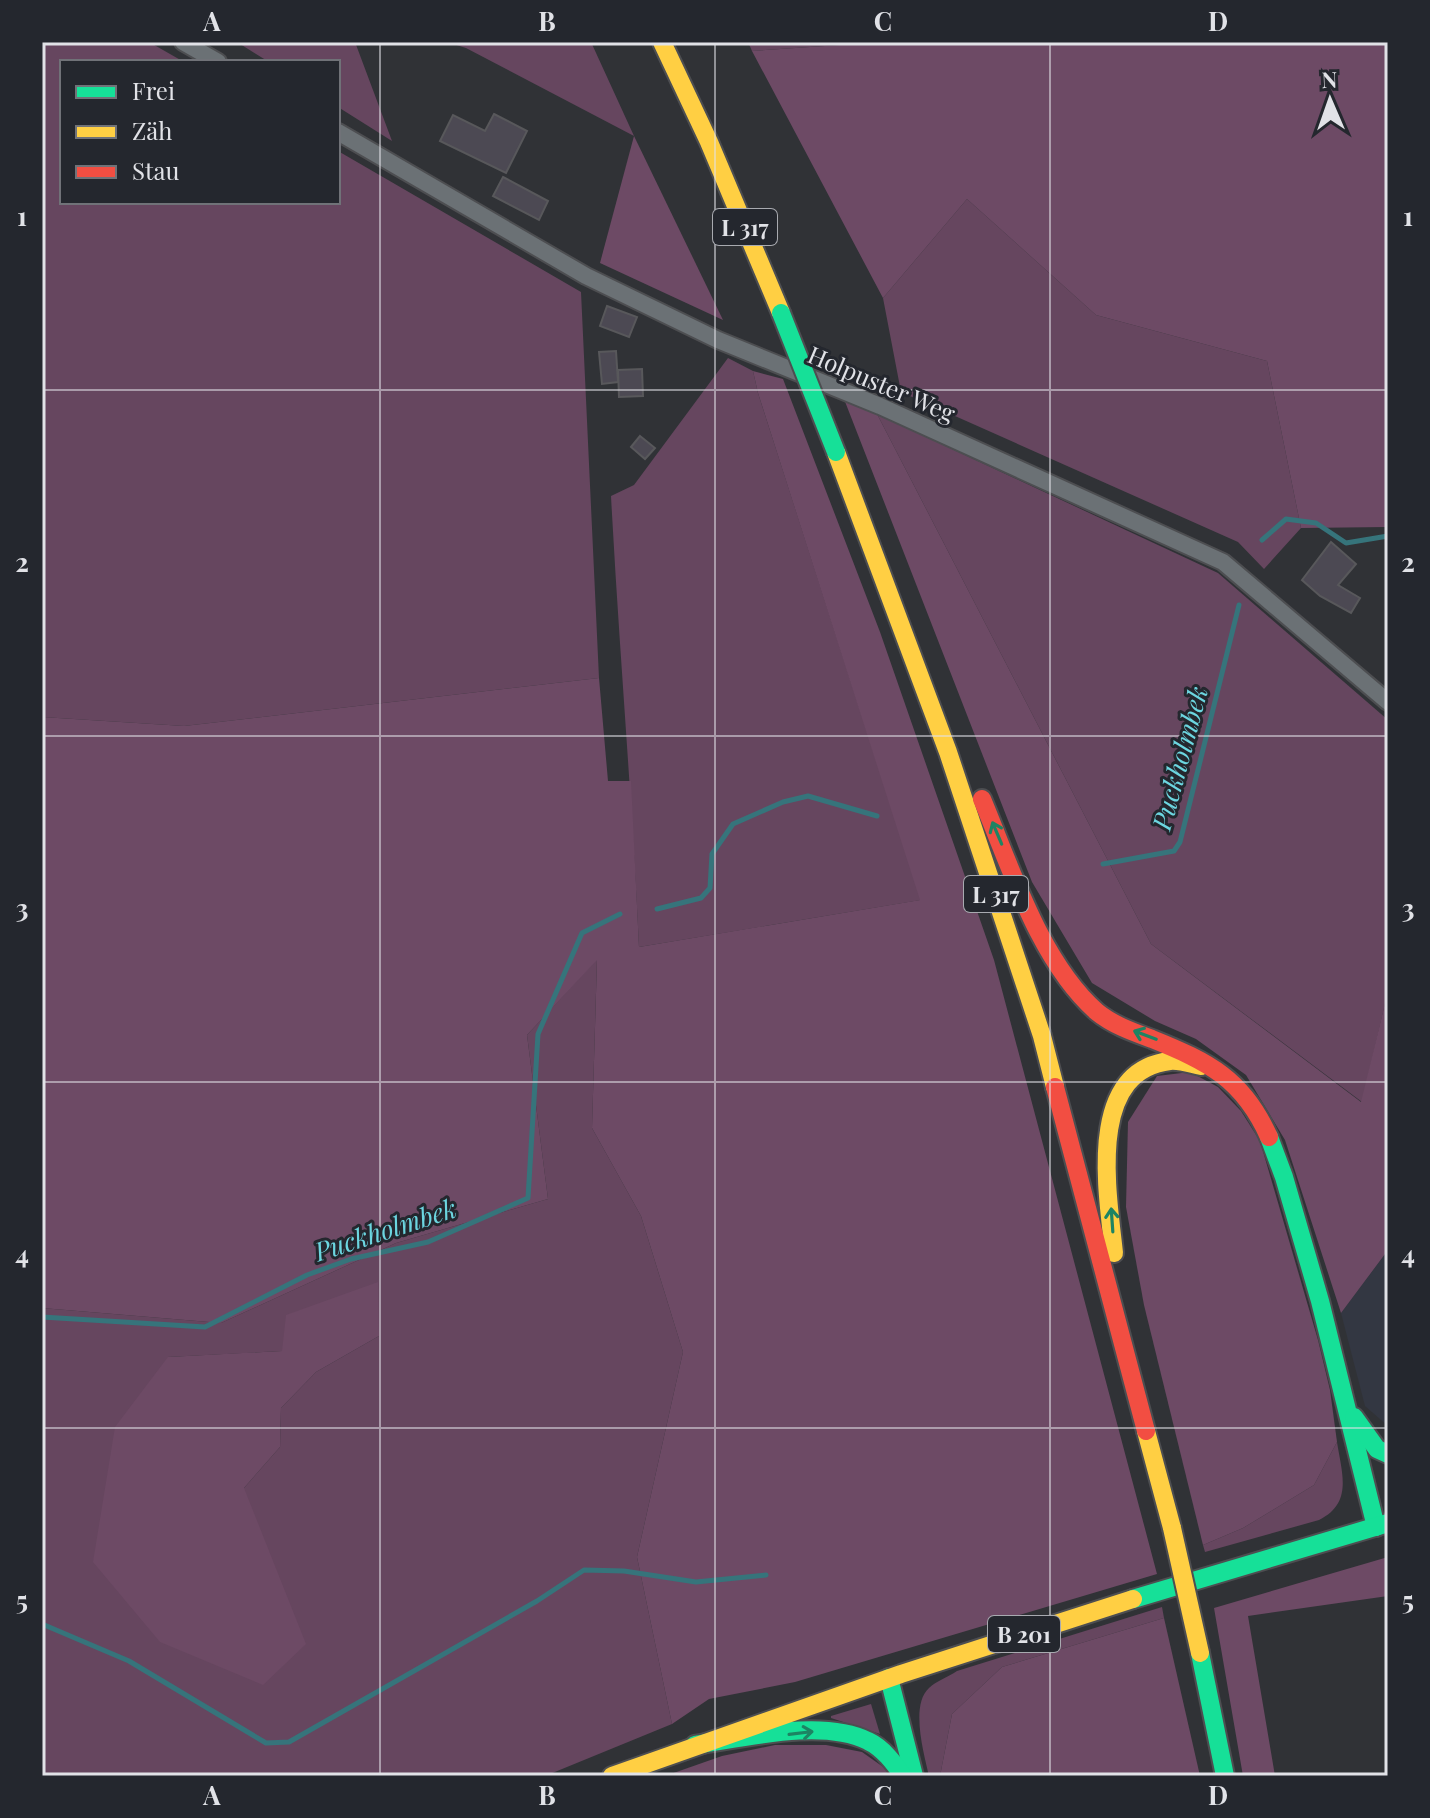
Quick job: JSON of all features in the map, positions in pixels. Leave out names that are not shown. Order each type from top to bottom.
[{"type":"main road","name":"L 317","points":[[662,42],[709,142],[781,313],[948,752],[1042,1036],[1120,1325]]},
{"type":"main road","points":[[948,752],[980,794],[1033,915],[1053,955],[1080,995],[1099,1014],[1178,1047],[1215,1068],[1245,1095],[1274,1146],[1313,1274],[1382,1525]]},
{"type":"main road","points":[[1215,1068],[1171,1061],[1149,1067],[1130,1078],[1119,1094],[1110,1119],[1106,1149],[1120,1325],[1172,1528],[1225,1776]]},
{"type":"main road","points":[[1348,1409],[1377,1449],[1388,1454]]},
{"type":"main road","name":"B 201","points":[[612,1776],[889,1678],[1159,1591],[1382,1525]]},
{"type":"main road","points":[[889,1678],[914,1776]]},
{"type":"main road","points":[[695,1745],[829,1730],[866,1739],[889,1756],[903,1776]]},
{"type":"street","points":[[183,42],[214,60]]},
{"type":"street","name":"Holpuster Weg","points":[[340,133],[599,283],[718,340],[880,406],[1223,562],[1388,702]]},
{"type":"shaded area","points":[[42,42],[149,42],[180,60],[60,60],[60,204],[340,204],[340,152],[581,292],[599,678],[184,726],[42,717]]},
{"type":"shaded area","points":[[237,42],[355,42],[392,141],[340,108],[340,60],[266,60]]},
{"type":"shaded area","points":[[447,42],[591,42],[634,136],[466,48]]},
{"type":"shaded area","points":[[748,42],[884,42],[752,51]]},
{"type":"shaded area","points":[[884,42],[1388,42],[1388,527],[1301,528],[1267,361],[1096,315],[967,199],[883,298],[752,51]]},
{"type":"shaded area","points":[[634,136],[723,320],[600,263]]},
{"type":"shaded area","points":[[967,199],[1096,315],[1267,361],[1301,528],[1264,569],[1238,542],[901,392],[883,298]]},
{"type":"shaded area","points":[[728,358],[753,371],[921,900],[639,947],[611,496],[634,485]]},
{"type":"shaded area","points":[[753,371],[783,379],[880,632],[994,960],[1157,1574],[795,1682],[709,1699],[672,1724],[637,1557],[683,1352],[641,1216],[592,1128],[597,960],[527,1035],[548,1199],[396,1243],[221,1323],[42,1308],[42,717],[184,726],[599,678],[608,781],[631,781],[639,947],[920,900]]},
{"type":"shaded area","points":[[844,399],[877,414],[1151,944],[1361,1102],[1388,991],[1388,1250],[1341,1313],[1285,1140],[1246,1075],[1196,1039],[1155,1021],[1092,983],[1032,882]]},
{"type":"shaded area","points":[[877,414],[1218,573],[1388,720],[1388,991],[1362,1102],[1151,944]]},
{"type":"shaded area","points":[[597,959],[592,1128],[641,1216],[683,1352],[637,1557],[672,1724],[545,1776],[42,1776],[42,1308],[221,1323],[396,1243],[548,1199],[527,1035]],"holes":[[[379,1336],[316,1372],[281,1408],[280,1447],[244,1488],[168,1357],[283,1351]]]},
{"type":"shaded area","points":[[1190,1072],[1218,1087],[1241,1111],[1260,1141],[1318,1340],[1330,1390],[1337,1442],[1314,1485],[1243,1528],[1203,1545],[1144,1305],[1126,1207],[1128,1122],[1157,1076]]},
{"type":"shaded area","points":[[1388,1250],[1388,1426],[1365,1406],[1341,1313]]},
{"type":"shaded area","points":[[378,1282],[379,1336],[316,1372],[281,1408],[280,1447],[244,1488],[306,1644],[263,1685],[160,1642],[93,1562],[115,1427],[168,1357],[282,1351],[286,1315]]},
{"type":"shaded area","points":[[1337,1442],[1343,1487],[1337,1505],[1330,1513],[1319,1520],[1205,1552],[1203,1545],[1243,1528],[1314,1485]]},
{"type":"shaded area","points":[[1388,1557],[1388,1596],[1248,1616],[1275,1776],[1243,1776],[1214,1608]]},
{"type":"shaded area","points":[[1162,1607],[1164,1618],[1002,1667],[952,1714],[940,1776],[929,1776],[919,1718],[923,1696],[932,1686],[957,1671]]},
{"type":"shaded area","points":[[1164,1618],[1200,1776],[940,1776],[952,1714],[1002,1667]]},
{"type":"shaded area","points":[[871,1704],[880,1734],[831,1718],[831,1716]]},
{"type":"shaded area","points":[[775,1745],[826,1745],[862,1752],[896,1776],[665,1776],[722,1756]]},
{"type":"building","points":[[494,114],[527,131],[506,173],[440,141],[453,115],[485,131]]},
{"type":"building","points":[[503,177],[548,201],[539,220],[493,196]]},
{"type":"building","points":[[607,306],[637,317],[629,337],[600,326]]},
{"type":"building","points":[[616,351],[618,382],[602,384],[599,352]]},
{"type":"building","points":[[642,369],[643,396],[619,397],[618,370]]},
{"type":"building","points":[[640,436],[655,448],[645,459],[631,447]]},
{"type":"building","points":[[1331,542],[1356,564],[1338,585],[1360,598],[1351,613],[1320,596],[1302,580]]},
{"type":"waterway","name":"Puckholmbek","points":[[1262,540],[1286,519],[1316,523],[1346,543],[1388,536]]},
{"type":"waterway","name":"Puckholmbek","points":[[1103,864],[1174,851],[1180,842],[1239,605]]},
{"type":"waterway","name":"Puckholmbek","points":[[657,909],[701,898],[710,888],[712,854],[733,824],[783,802],[808,796],[877,816]]},
{"type":"waterway","name":"Puckholmbek","points":[[42,1317],[205,1327],[307,1275],[351,1259],[428,1242],[528,1198],[538,1034],[582,933],[620,914]]},
{"type":"waterway","name":"Puckholmbek","points":[[42,1624],[129,1661],[266,1743],[289,1742],[537,1601],[584,1570],[624,1571],[696,1582],[766,1575]]},
{"type":"traffic: fast","points":[[781,313],[836,452]]},
{"type":"traffic: fast","points":[[1269,1137],[1284,1177],[1320,1301],[1376,1527]]},
{"type":"traffic: fast","points":[[1354,1417],[1377,1449],[1388,1454]]},
{"type":"traffic: fast","points":[[1133,1599],[1388,1523]]},
{"type":"traffic: fast","points":[[1200,1653],[1225,1776]]},
{"type":"traffic: fast","points":[[889,1678],[914,1776]]},
{"type":"traffic: fast","points":[[695,1745],[806,1730],[849,1734],[873,1744],[888,1756],[903,1776]]},
{"type":"traffic: slow","points":[[662,42],[709,142],[781,313]]},
{"type":"traffic: slow","points":[[836,452],[948,752],[1042,1036],[1055,1087]]},
{"type":"traffic: slow","points":[[1114,1253],[1107,1169],[1113,1111],[1125,1087],[1143,1070],[1170,1061],[1201,1066]]},
{"type":"traffic: slow","points":[[1146,1431],[1172,1528]]},
{"type":"traffic: slow","points":[[1172,1528],[1200,1653]]},
{"type":"traffic: slow","points":[[612,1776],[901,1674],[1133,1599]]},
{"type":"traffic: jam","points":[[982,799],[1029,913],[1043,941],[1077,991],[1110,1021],[1191,1056],[1222,1075],[1248,1100],[1269,1137]]},
{"type":"traffic: jam","points":[[1055,1087],[1146,1431]]}]
